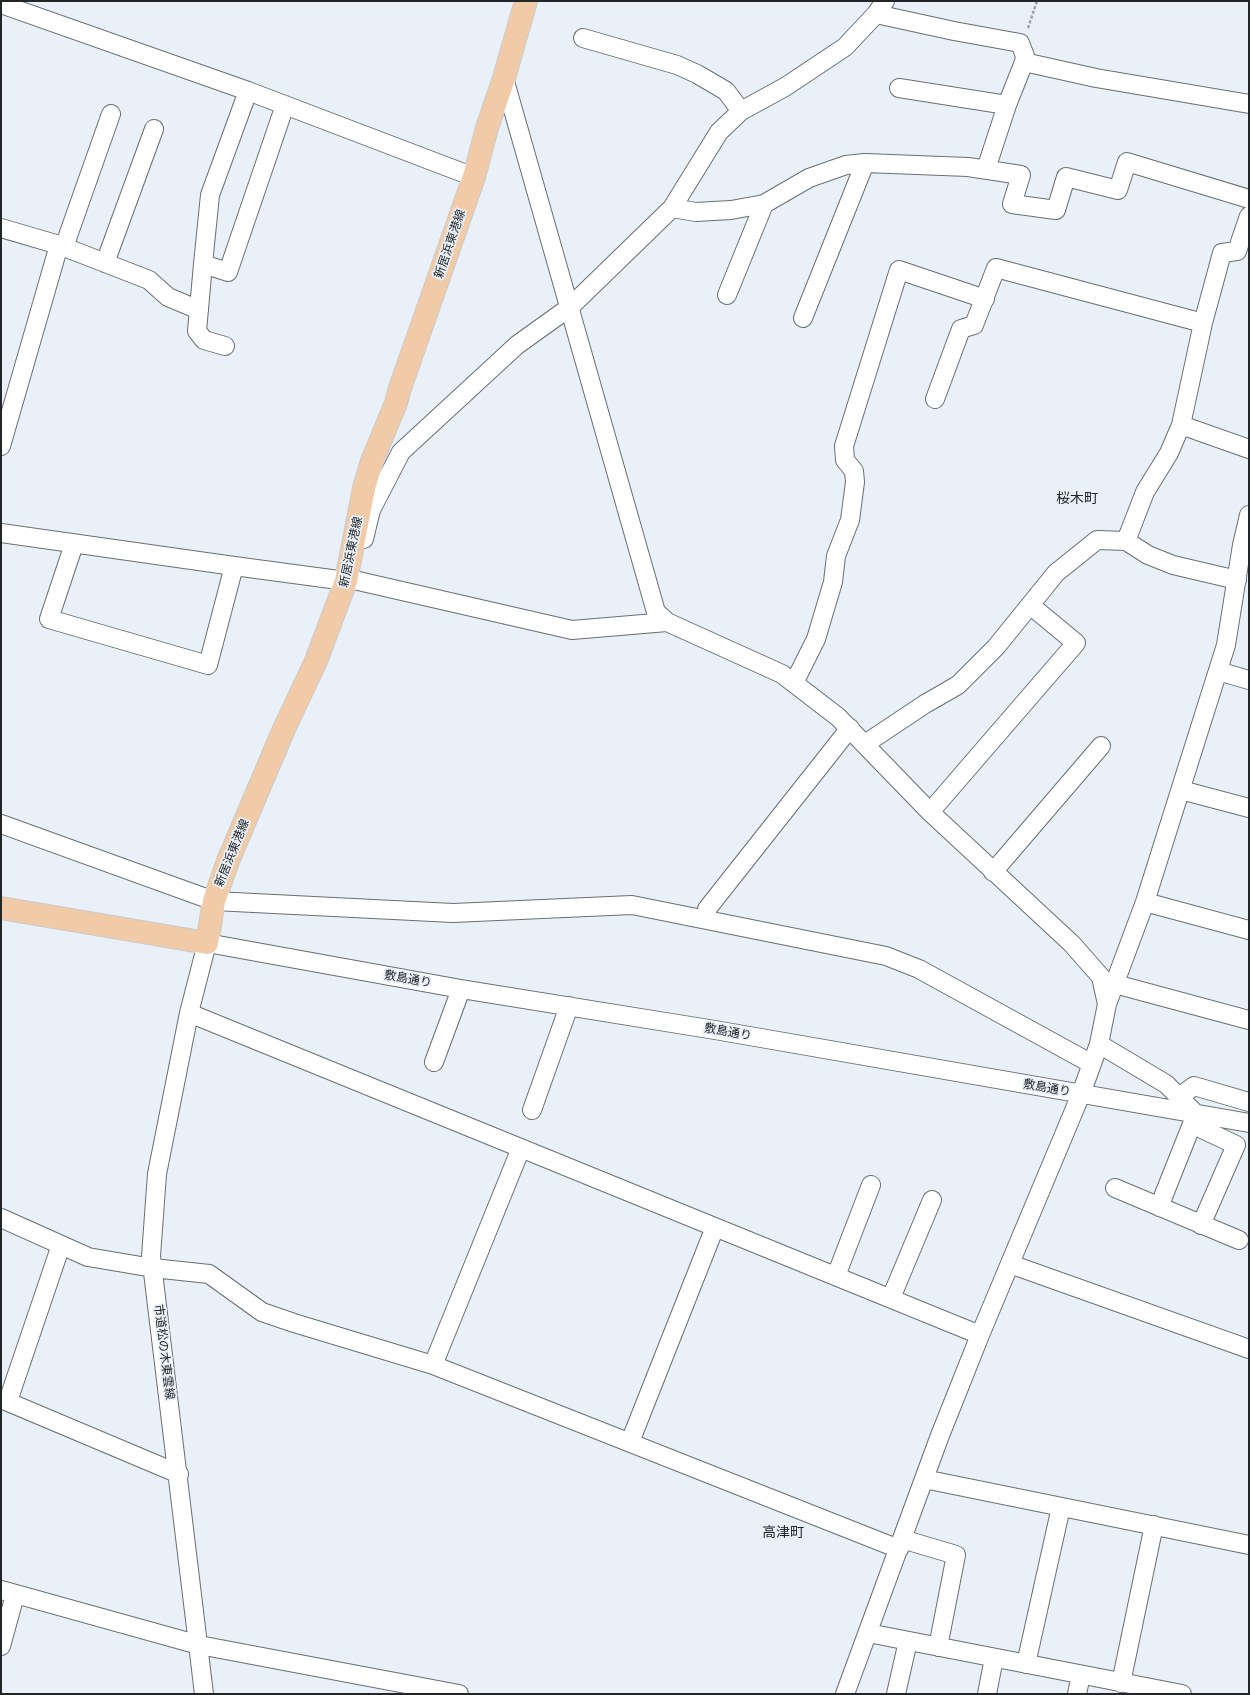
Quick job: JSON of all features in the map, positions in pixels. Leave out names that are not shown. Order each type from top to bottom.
[{"type":"main road","name":"新居浜東港線","points":[[207,943],[214,901],[240,831],[350,581],[364,488],[372,461],[396,403],[474,177],[487,128],[504,78],[526,1]]},
{"type":"main road","points":[[1,908],[207,943]]},
{"type":"street","points":[[1,4],[248,91],[474,177]]},
{"type":"street","points":[[350,581],[371,510],[401,452],[517,345],[570,307],[672,208],[719,132],[741,111],[785,87],[845,47],[880,7],[954,31],[1020,43],[1023,54],[986,169]]},
{"type":"street","points":[[583,38],[677,65],[697,74],[726,91],[741,111]]},
{"type":"street","points":[[1023,54],[1096,78],[1249,104]]},
{"type":"street","points":[[504,78],[656,612],[667,622],[726,647],[782,674],[850,728],[930,812],[1072,944],[1101,977],[1107,1004]]},
{"type":"street","points":[[899,88],[1007,105]]},
{"type":"street","points":[[225,346],[204,340],[198,331],[203,264],[210,195],[248,91]]},
{"type":"street","points":[[203,264],[228,272],[285,105]]},
{"type":"street","points":[[1,446],[62,246],[111,114]]},
{"type":"street","points":[[105,263],[154,129]]},
{"type":"street","points":[[672,208],[696,212],[724,210],[764,204],[810,178],[846,165],[865,163],[968,167],[1021,175],[1012,204],[1056,210],[1066,177],[1118,190],[1127,162],[1249,198]]},
{"type":"street","points":[[802,318],[865,163]]},
{"type":"street","points":[[727,295],[764,204]]},
{"type":"street","points":[[1126,541],[1145,492],[1158,468],[1169,453],[1181,425],[1204,323],[1222,253],[1237,251],[1249,216]]},
{"type":"street","points":[[1,228],[62,246],[149,280],[168,297],[199,310]]},
{"type":"street","points":[[935,399],[961,329],[974,325],[996,268],[1204,323]]},
{"type":"street","points":[[794,683],[816,639],[834,582],[836,556],[850,520],[856,482],[854,471],[845,460],[844,446],[899,270],[985,299]]},
{"type":"street","points":[[1181,425],[1249,449]]},
{"type":"street","points":[[845,1694],[924,1479],[980,1335],[1081,1094],[1099,1044],[1107,1004],[1145,902],[1226,645],[1237,580],[1246,545],[1249,515]]},
{"type":"street","points":[[1,533],[350,581],[572,630],[667,622]]},
{"type":"street","points":[[865,744],[925,704],[958,685],[996,647],[1056,573],[1097,540],[1126,541],[1148,555],[1173,565],[1237,580]]},
{"type":"street","points":[[74,544],[49,619],[208,665],[234,566]]},
{"type":"street","points":[[930,812],[1076,643],[1030,605]]},
{"type":"street","points":[[1218,671],[1249,680]]},
{"type":"street","points":[[707,920],[707,909],[850,728]]},
{"type":"street","points":[[993,872],[1101,746]]},
{"type":"street","points":[[1181,790],[1249,808]]},
{"type":"street","points":[[1,824],[214,901],[453,913],[632,905],[886,956],[919,969],[1092,1064]]},
{"type":"street","points":[[1145,902],[1249,930]]},
{"type":"street","name":"敷島通り","points":[[207,943],[460,989],[569,1006],[1249,1123]]},
{"type":"street","name":"市道松の木東雲線","points":[[204,1694],[179,1474],[151,1256],[157,1174],[189,1013],[207,943]]},
{"type":"street","points":[[1115,984],[1249,1020]]},
{"type":"street","points":[[434,1062],[460,989]]},
{"type":"street","points":[[532,1110],[569,1006]]},
{"type":"street","points":[[189,1013],[980,1335]]},
{"type":"street","points":[[1099,1044],[1166,1084],[1196,1114],[1202,1129],[1236,1145],[1201,1224]]},
{"type":"street","points":[[1179,1097],[1194,1086],[1249,1102]]},
{"type":"street","points":[[1159,1207],[1196,1114]]},
{"type":"street","points":[[433,1365],[521,1148]]},
{"type":"street","points":[[836,1276],[871,1185]]},
{"type":"street","points":[[1115,1188],[1239,1240]]},
{"type":"street","points":[[891,1298],[932,1200]]},
{"type":"street","points":[[1,1218],[88,1257],[153,1268],[209,1274],[262,1312],[433,1365],[630,1442],[901,1544],[956,1556],[938,1647]]},
{"type":"street","points":[[630,1442],[715,1227]]},
{"type":"street","points":[[61,1245],[5,1400],[179,1474]]},
{"type":"street","points":[[1010,1264],[1249,1349]]},
{"type":"street","points":[[924,1479],[1249,1545]]},
{"type":"street","points":[[1026,1664],[1061,1507]]},
{"type":"street","points":[[1121,1683],[1154,1525]]},
{"type":"street","points":[[1,1646],[8,1592],[199,1645],[459,1694]]},
{"type":"street","points":[[868,1633],[1173,1693]]},
{"type":"street","points":[[896,1694],[908,1641]]},
{"type":"street","points":[[987,1694],[994,1658]]},
{"type":"street","points":[[1077,1694],[1081,1675]]},
{"type":"path","points":[[1023,54],[1037,1]]},
{"type":"district","name":"桜木町","points":[[1077,499]]},
{"type":"district","name":"高津町","points":[[783,1533]]}]
